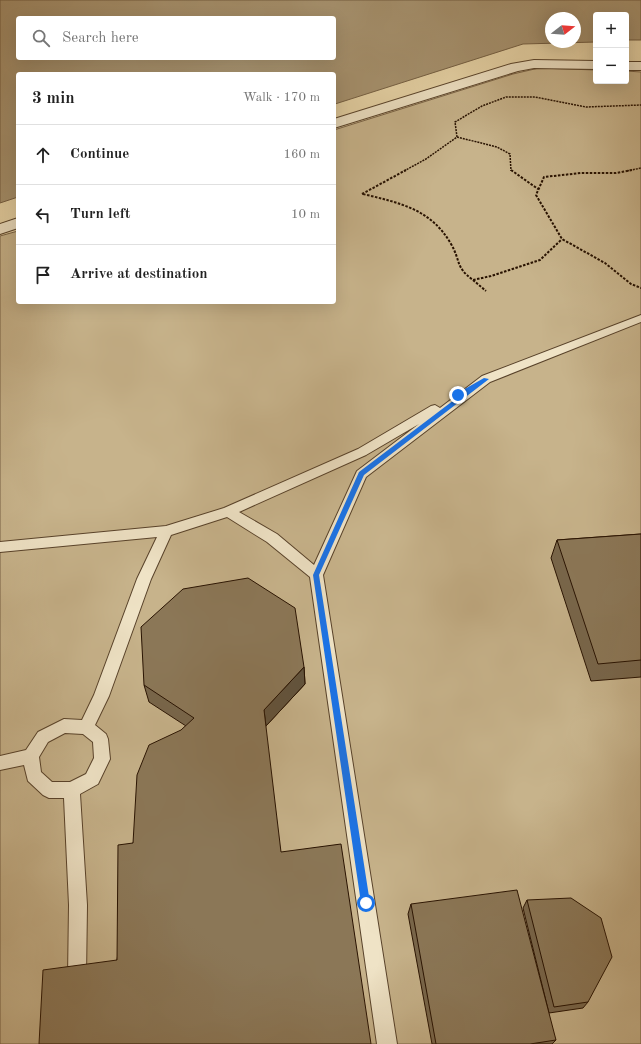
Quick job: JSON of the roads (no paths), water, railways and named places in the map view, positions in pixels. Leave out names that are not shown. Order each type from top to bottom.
[{"type":"street","points":[[336,123],[516,67],[534,64],[593,65]]},
{"type":"street","points":[[629,66],[641,66]]},
{"type":"street","points":[[0,229],[16,224]]},
{"type":"lane","points":[[0,547],[166,531],[228,512],[362,452],[486,379],[640,322]]},
{"type":"lane","points":[[387,1044],[316,575],[361,474],[486,379]]},
{"type":"lane","points":[[228,512],[272,538],[316,575]]},
{"type":"lane","points":[[86,727],[101,696],[144,579],[166,531]]},
{"type":"lane","points":[[64,726],[86,727],[100,739],[102,759],[92,778],[72,790],[49,790],[34,776],[32,756],[43,737],[64,726]]},
{"type":"lane","points":[[0,763],[32,756]]},
{"type":"lane","points":[[72,790],[78,906],[77,977]]}]
